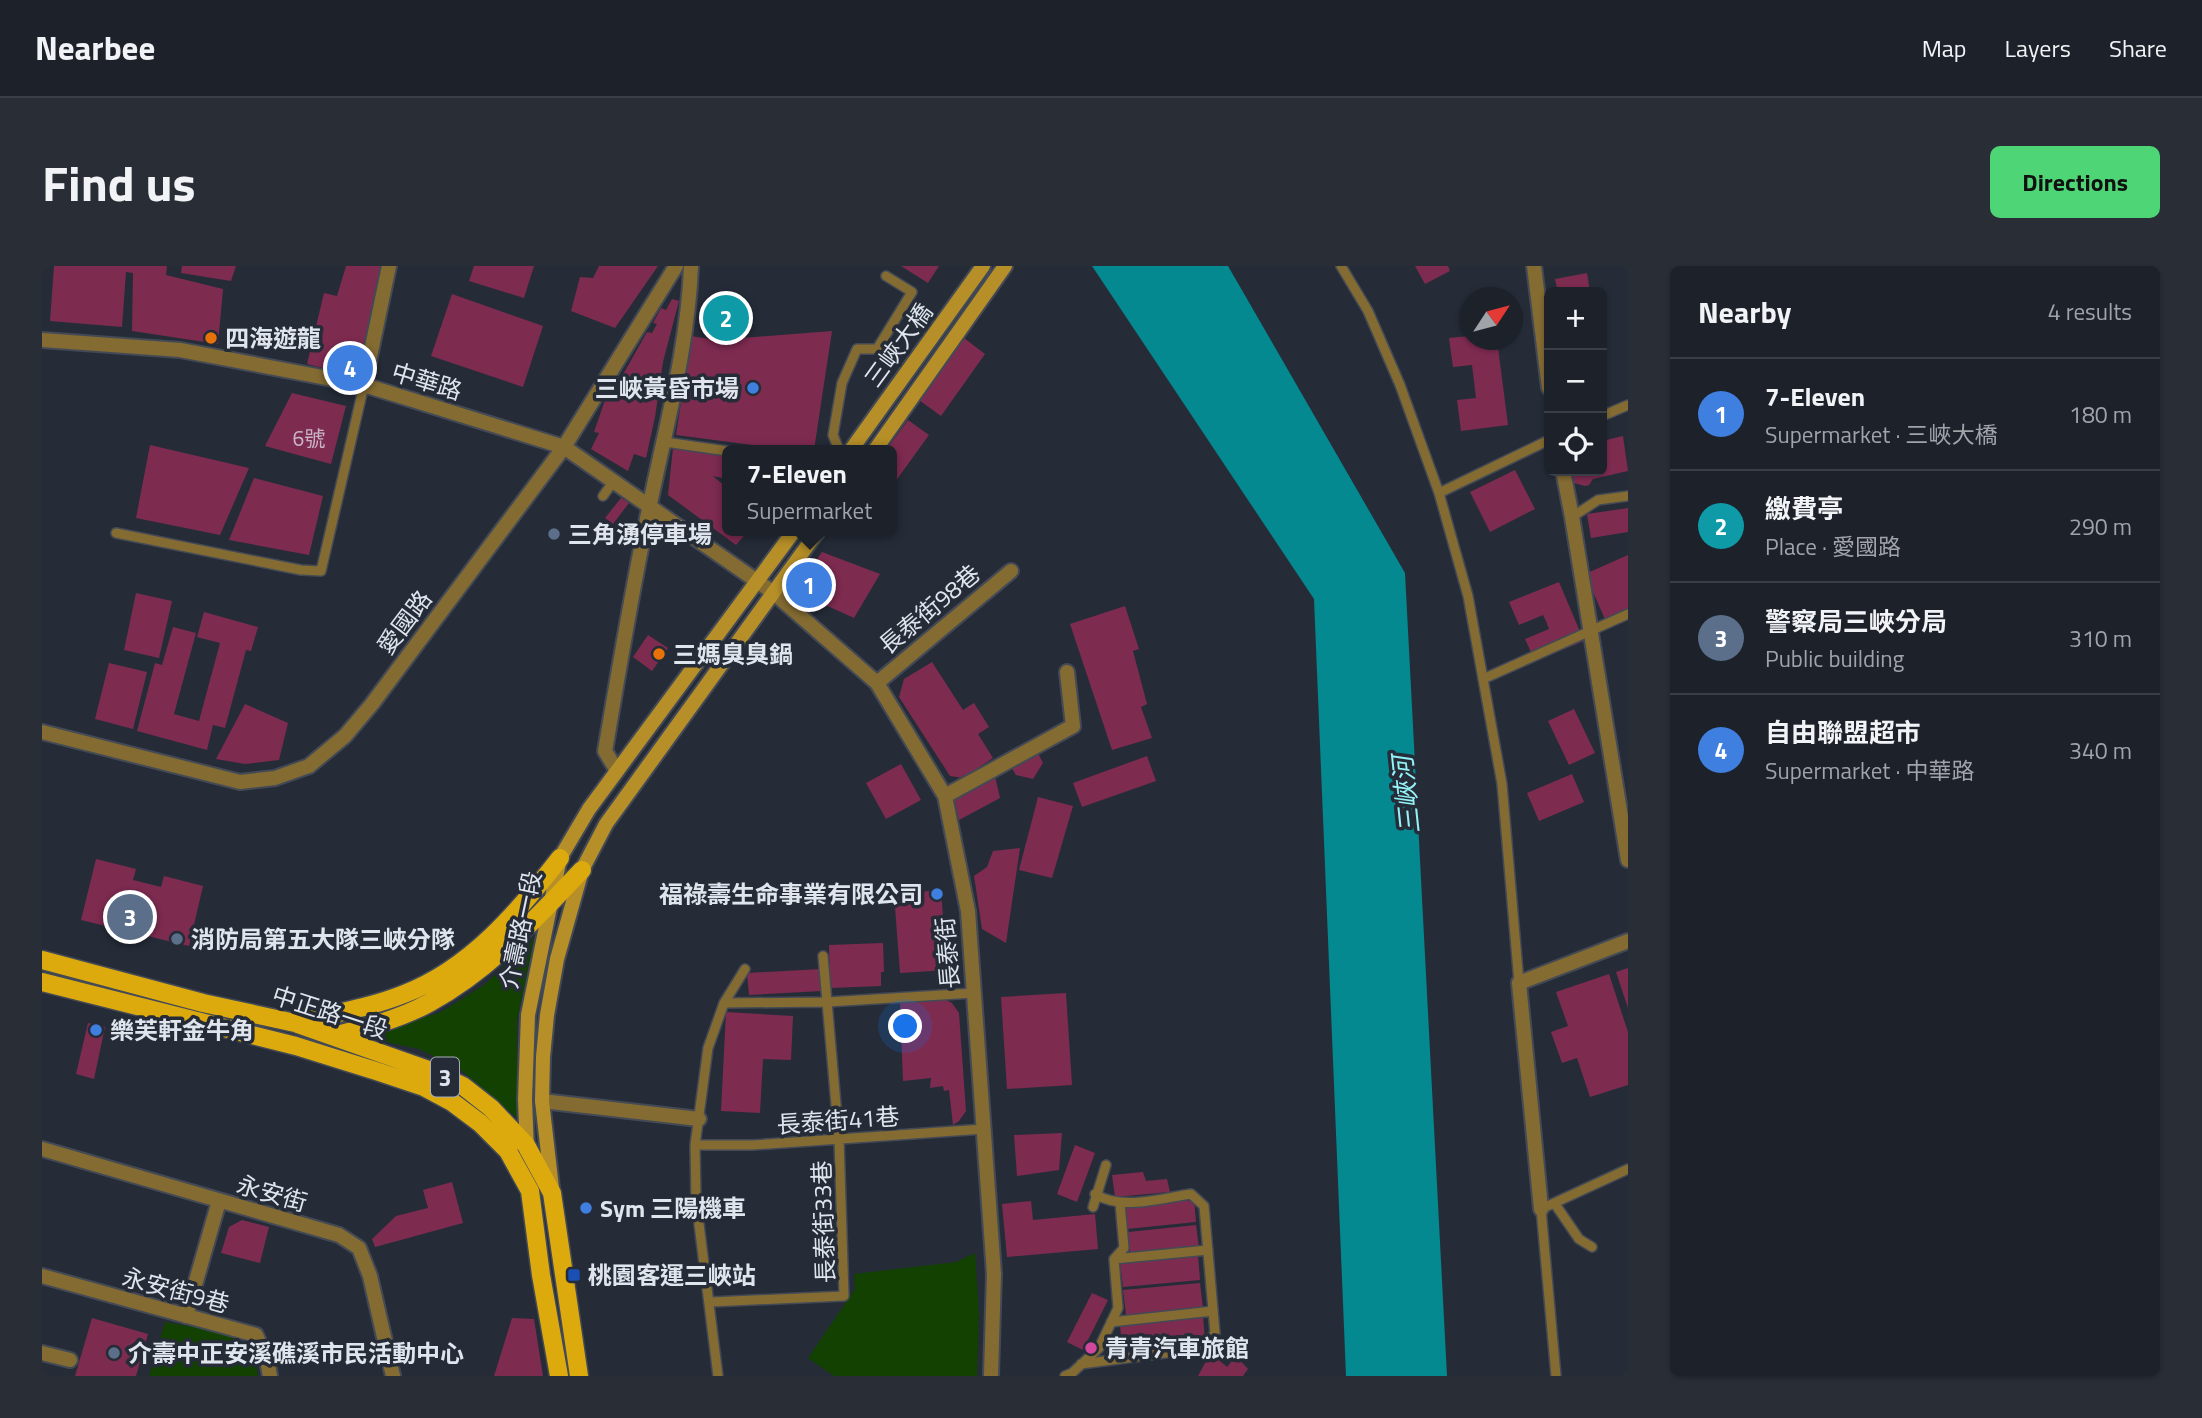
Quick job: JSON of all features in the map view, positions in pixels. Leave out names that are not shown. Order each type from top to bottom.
[{"type":"main road","name":"三峽大橋","points":[[854,445],[983,266]]},
{"type":"main road","name":"三峽大橋","points":[[879,445],[1005,266]]},
{"type":"main road","name":"介壽路一段","points":[[559,1376],[541,1275],[530,1191],[525,1099],[528,1015],[549,904],[561,858],[589,808],[790,536]]},
{"type":"main road","name":"介壽路一段","points":[[579,1376],[552,1193],[542,1101],[547,1016],[557,959],[582,870],[606,824],[814,536]]},
{"type":"main road","points":[[295,1023],[405,994],[450,970],[501,928],[561,858]]},
{"type":"main road","points":[[296,1045],[355,1031],[428,1004],[466,981],[514,942],[582,870]]},
{"type":"main road","name":"中正路一段","points":[[42,960],[203,1003],[295,1023],[434,1072],[463,1086],[491,1108],[526,1145],[552,1193]]},
{"type":"main road","points":[[65,988],[70,968]]},
{"type":"main road","name":"中正路一段","points":[[42,982],[296,1045],[424,1087],[452,1102],[480,1123],[508,1151],[530,1191]]},
{"type":"street","points":[[363,385],[389,266]]},
{"type":"street","name":"愛國路","points":[[42,732],[240,782],[275,778],[309,766],[345,736],[498,545],[564,447],[676,266]]},
{"type":"street","points":[[617,771],[605,751],[607,717],[642,506],[665,442],[687,328],[691,266]]},
{"type":"street","points":[[1534,266],[1544,350]]},
{"type":"street","name":"中華路","points":[[42,340],[180,350],[292,368],[363,385],[564,447],[642,506],[774,593]]},
{"type":"street","points":[[1564,476],[1628,860]]},
{"type":"street","name":"長泰街98巷","points":[[877,682],[1011,571]]},
{"type":"street","name":"長泰街","points":[[774,593],[877,682],[945,796],[968,911],[994,1274],[991,1376]]},
{"type":"street","points":[[945,796],[1073,726],[1067,672]]},
{"type":"street","points":[[1548,1206],[1519,983],[1628,941]]},
{"type":"street","points":[[542,1101],[699,1119]]},
{"type":"street","name":"永安街","points":[[42,1149],[339,1236],[359,1248],[370,1276],[393,1376]]},
{"type":"street","points":[[186,1316],[219,1201]]},
{"type":"street","name":"永安街9巷","points":[[42,1276],[256,1335],[268,1360],[270,1376]]},
{"type":"street","points":[[42,1353],[70,1360]]},
{"type":"lane","points":[[1340,266],[1368,311],[1399,384],[1439,493],[1468,596],[1502,784],[1519,983]]},
{"type":"lane","points":[[837,445],[833,435],[842,383],[857,349],[877,349],[912,292],[886,276]]},
{"type":"lane","points":[[116,533],[301,570],[321,571],[363,385]]},
{"type":"lane","points":[[1607,414],[1628,405]]},
{"type":"lane","points":[[665,442],[722,450]]},
{"type":"lane","points":[[1439,493],[1544,442]]},
{"type":"lane","points":[[603,496],[613,482]]},
{"type":"lane","points":[[1572,517],[1598,500],[1628,496]]},
{"type":"lane","points":[[1483,679],[1628,614]]},
{"type":"lane","points":[[823,956],[839,1139]]},
{"type":"lane","points":[[718,1376],[711,1302],[696,1200],[695,1145],[708,1048],[724,1003],[745,969]]},
{"type":"lane","points":[[724,1003],[827,1002],[974,993]]},
{"type":"lane","name":"長泰街41巷","points":[[695,1145],[754,1145],[984,1129]]},
{"type":"lane","name":"長泰街33巷","points":[[711,1302],[844,1296],[839,1139]]},
{"type":"lane","points":[[1093,1207],[1106,1165]]},
{"type":"lane","points":[[1548,1206],[1628,1168]]},
{"type":"lane","points":[[1081,1364],[1203,1348],[1215,1333],[1204,1206],[1191,1194],[1120,1203],[1106,1201],[1095,1194]]},
{"type":"lane","points":[[1069,1375],[1099,1348],[1118,1308],[1114,1259],[1124,1248],[1120,1203]]},
{"type":"lane","points":[[1548,1206],[1579,1240],[1592,1247]]},
{"type":"lane","points":[[1548,1206],[1556,1376]]},
{"type":"lane","points":[[1114,1259],[1208,1250]]},
{"type":"lane","points":[[1111,1322],[1213,1311]]},
{"type":"green space","points":[[534,938],[517,1021],[517,1118],[461,1070],[419,1049],[362,1037],[441,1012],[484,985]]},
{"type":"green space","points":[[975,1253],[979,1314],[977,1376],[834,1376],[808,1358],[855,1289],[854,1274],[956,1262]]},
{"type":"green space","points":[[165,1322],[216,1331],[241,1341],[255,1359],[258,1376],[149,1376]]},
{"type":"water","name":"三峽河","points":[[1092,266],[1228,266],[1405,573],[1447,1376],[1346,1376],[1314,599]]},
{"type":"building","points":[[54,266],[167,266],[166,275],[223,289],[218,344],[132,331],[133,273],[126,272],[122,327],[50,321]]},
{"type":"building","points":[[182,266],[236,266],[231,281],[181,273]]},
{"type":"building","points":[[346,266],[384,266],[358,377],[307,364],[324,293],[337,296]]},
{"type":"building","points":[[474,266],[534,266],[524,298],[469,281]]},
{"type":"building","points":[[599,266],[658,266],[615,328],[571,311],[580,277],[593,278]]},
{"type":"building","points":[[901,266],[939,266],[928,283]]},
{"type":"building","points":[[1415,266],[1448,266],[1450,271],[1425,284]]},
{"type":"building","points":[[1587,273],[1589,287],[1557,287],[1555,279]]},
{"type":"building","points":[[452,294],[543,326],[523,387],[431,356]]},
{"type":"building","points":[[672,299],[679,301],[663,362],[646,458],[634,454],[628,471],[591,449],[599,433],[594,432],[605,400],[608,401],[647,332],[652,333],[657,324],[653,323],[661,308],[666,310]]},
{"type":"building","name":"三峽黃昏市場","points":[[832,331],[815,445],[753,445],[676,435],[691,336],[716,340]]},
{"type":"building","points":[[1460,337],[1460,350],[1498,350],[1508,425],[1461,431],[1457,400],[1476,398],[1472,365],[1453,367],[1449,338]]},
{"type":"building","points":[[964,338],[985,354],[941,416],[919,400]]},
{"type":"building","points":[[292,393],[346,406],[331,464],[265,446]]},
{"type":"building","points":[[908,420],[929,435],[897,479],[897,445],[890,445]]},
{"type":"building","points":[[1623,436],[1628,471],[1607,476],[1607,440]]},
{"type":"building","points":[[150,445],[249,468],[220,535],[136,518]]},
{"type":"building","points":[[673,448],[722,454],[722,478],[713,476],[722,484],[722,535],[668,495]]},
{"type":"building","points":[[1515,470],[1535,509],[1490,532],[1470,492]]},
{"type":"building","points":[[1573,476],[1606,476],[1593,479],[1585,486],[1574,483]]},
{"type":"building","points":[[254,478],[323,496],[309,555],[229,540]]},
{"type":"building","points":[[621,498],[629,503],[613,524],[605,518]]},
{"type":"building","points":[[1628,508],[1628,532],[1591,538],[1587,514]]},
{"type":"building","points":[[724,536],[744,536],[736,545]]},
{"type":"building","points":[[822,552],[880,574],[854,618],[810,598],[805,587],[806,575]]},
{"type":"building","points":[[1628,555],[1628,617],[1608,626],[1585,574]]},
{"type":"building","points":[[1559,582],[1584,641],[1535,661],[1525,639],[1549,629],[1546,621],[1543,615],[1519,625],[1509,602]]},
{"type":"building","points":[[136,593],[172,601],[159,658],[124,650]]},
{"type":"building","points":[[1125,606],[1139,649],[1133,651],[1147,704],[1141,707],[1152,738],[1112,750],[1070,624]]},
{"type":"building","points":[[204,612],[258,627],[251,651],[246,650],[225,728],[213,725],[207,750],[137,731],[155,663],[162,665],[173,627],[196,633],[174,714],[199,721],[220,643],[197,637]]},
{"type":"building","points":[[648,635],[668,648],[652,671],[633,657]]},
{"type":"building","points":[[932,662],[963,710],[974,703],[989,727],[978,734],[993,758],[963,778],[950,776],[899,697],[904,679]]},
{"type":"building","points":[[109,663],[147,672],[133,729],[95,719]]},
{"type":"building","points":[[245,704],[288,723],[279,760],[245,764],[216,759]]},
{"type":"building","points":[[1574,709],[1595,753],[1569,765],[1548,721]]},
{"type":"building","points":[[1038,753],[1043,763],[1033,779],[1016,775],[1011,767]]},
{"type":"building","points":[[1147,756],[1156,781],[1082,807],[1073,783]]},
{"type":"building","points":[[901,764],[921,800],[886,819],[866,783]]},
{"type":"building","points":[[1572,774],[1584,802],[1539,821],[1527,793]]},
{"type":"building","points":[[995,776],[1000,798],[959,820],[954,798]]},
{"type":"building","points":[[1038,797],[1073,806],[1052,878],[1019,870]]},
{"type":"building","points":[[1020,848],[1006,943],[982,929],[974,876],[987,867],[993,851]]},
{"type":"building","points":[[96,859],[136,869],[133,880],[161,887],[164,876],[203,886],[189,946],[81,920]]},
{"type":"building","points":[[941,890],[947,970],[900,973],[894,894]]},
{"type":"building","points":[[883,943],[884,972],[881,972],[881,986],[830,988],[829,945]]},
{"type":"building","points":[[1628,968],[1628,1008],[1616,972]]},
{"type":"building","points":[[821,969],[822,991],[749,995],[747,973]]},
{"type":"building","points":[[1609,974],[1628,1032],[1628,1085],[1590,1097],[1577,1058],[1562,1063],[1551,1032],[1568,1026],[1556,992]]},
{"type":"building","points":[[1066,993],[1072,1085],[1007,1089],[1001,997]]},
{"type":"building","points":[[944,999],[952,1003],[959,1013],[966,1111],[953,1125],[949,1090],[944,1091],[943,1086],[930,1088],[931,1078],[903,1081],[900,1002]]},
{"type":"building","points":[[726,1012],[793,1016],[791,1060],[763,1059],[760,1113],[721,1111]]},
{"type":"building","points":[[88,1023],[105,1027],[94,1079],[76,1074]]},
{"type":"building","points":[[1062,1133],[1059,1170],[1017,1176],[1014,1135]]},
{"type":"building","points":[[1075,1145],[1095,1153],[1077,1202],[1057,1194]]},
{"type":"building","points":[[1143,1172],[1146,1181],[1167,1179],[1170,1192],[1115,1197],[1112,1175]]},
{"type":"building","points":[[452,1182],[463,1223],[375,1247],[372,1239],[396,1216],[428,1208],[423,1190]]},
{"type":"building","points":[[1194,1200],[1196,1222],[1127,1229],[1125,1206]]},
{"type":"building","points":[[1031,1201],[1033,1220],[1095,1214],[1098,1249],[1007,1257],[1002,1204]]},
{"type":"building","points":[[242,1220],[269,1227],[260,1263],[221,1253],[229,1227]]},
{"type":"building","points":[[1196,1225],[1199,1248],[1130,1254],[1128,1232]]},
{"type":"building","points":[[1198,1254],[1200,1280],[1123,1287],[1120,1262]]},
{"type":"building","points":[[1200,1283],[1203,1308],[1126,1315],[1123,1290]]},
{"type":"building","points":[[1092,1293],[1108,1300],[1083,1350],[1067,1342]]},
{"type":"building","points":[[1203,1316],[1205,1340],[1122,1348],[1120,1324]]},
{"type":"building","points":[[92,1318],[148,1334],[136,1376],[75,1376]]},
{"type":"building","points":[[512,1318],[534,1319],[543,1376],[494,1376]]},
{"type":"building","points":[[1218,1339],[1229,1340],[1220,1361],[1227,1367],[1236,1356],[1248,1369],[1243,1376],[1198,1376]]},
{"type":"place","name":"繳費亭","points":[[726,318]]},
{"type":"place","name":"四海遊龍","points":[[211,338]]},
{"type":"place","name":"自由聯盟超市","points":[[350,368]]},
{"type":"place","name":"三峽黃昏市場","points":[[753,388]]},
{"type":"place","name":"三角湧停車場","points":[[554,534]]},
{"type":"place","name":"7-Eleven","points":[[809,585]]},
{"type":"place","name":"三媽臭臭鍋","points":[[659,654]]},
{"type":"place","name":"福祿壽生命事業有限公司","points":[[937,894]]},
{"type":"place","name":"警察局三峽分局","points":[[130,917]]},
{"type":"place","name":"消防局第五大隊三峽分隊","points":[[177,939]]},
{"type":"place","name":"樂芙軒金牛角","points":[[96,1030]]},
{"type":"place","name":"Sym 三陽機車","points":[[586,1208]]},
{"type":"place","name":"桃園客運三峽站","points":[[574,1275]]},
{"type":"place","name":"青青汽車旅館","points":[[1091,1348]]},
{"type":"place","name":"介壽中正安溪礁溪市民活動中心","points":[[114,1353]]}]
